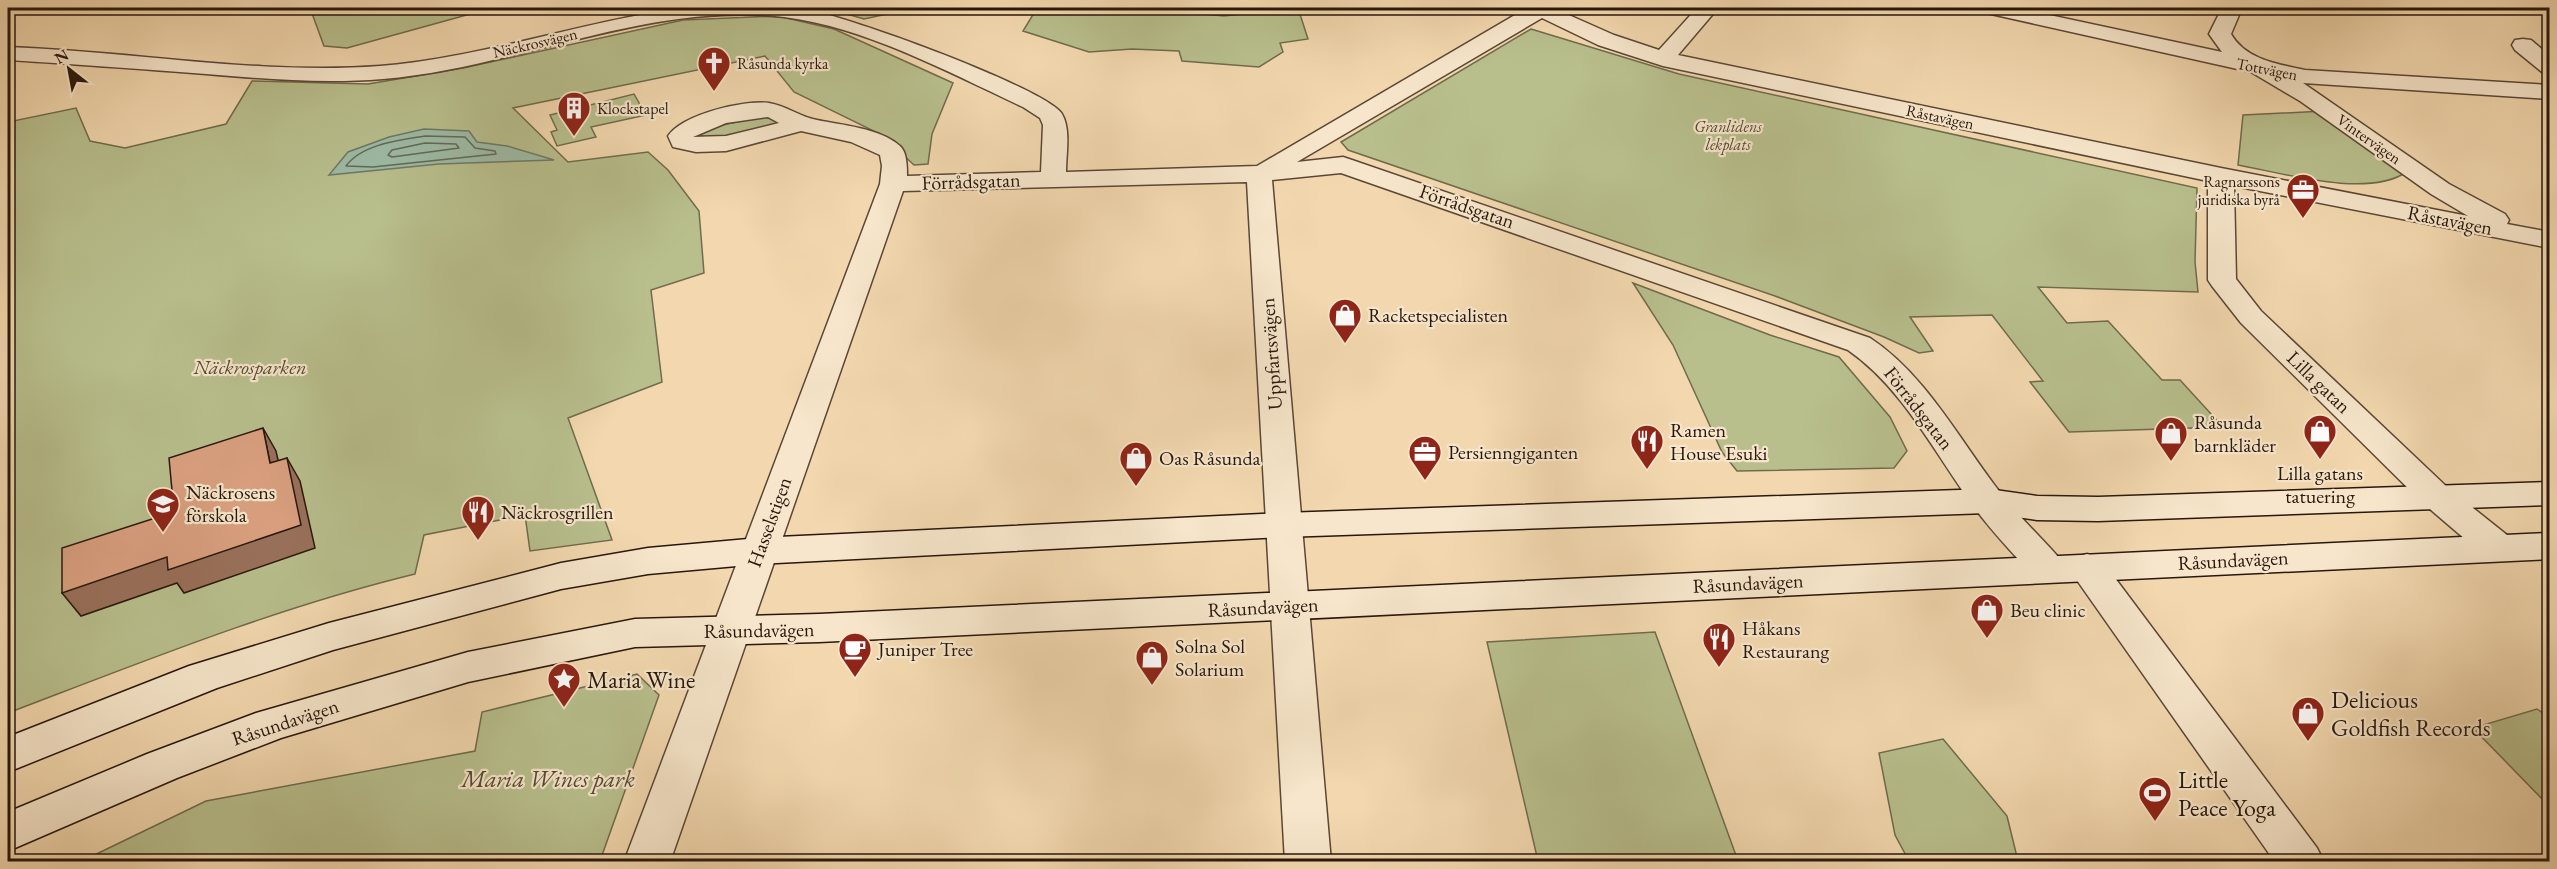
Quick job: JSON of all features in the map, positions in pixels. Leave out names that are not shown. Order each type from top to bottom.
[{"type":"street","points":[[1259,174],[1540,8]]},
{"type":"street","name":"Råstavägen","points":[[1540,8],[1606,40],[1663,59],[2351,201],[2543,243]]},
{"type":"street","points":[[1663,59],[1708,8]]},
{"type":"street","name":"Tottvägen","points":[[1991,8],[2305,77],[2550,92]]},
{"type":"street","name":"Vintervägen","points":[[2232,8],[2220,34],[2226,47],[2268,70],[2475,210],[2543,243]]},
{"type":"street","name":"Näckrosvägen","points":[[8,53],[308,75],[404,72],[450,64],[560,37],[687,12],[738,9],[783,11],[853,27],[1031,102],[1050,114],[1055,125],[1053,178]]},
{"type":"street","points":[[2523,45],[2550,67]]},
{"type":"street","name":"Förrådsgatan","points":[[801,124],[847,132],[878,143],[891,151],[895,166],[893,184],[1259,174],[1343,165],[1763,308],[1859,344],[1880,358],[1900,379],[1988,501],[2047,568]]},
{"type":"street","name":"Uppfartsvägen","points":[[1259,174],[1308,861]]},
{"type":"street","name":"Lilla gatan","points":[[2221,176],[2222,280],[2251,317],[2436,496],[2499,548]]},
{"type":"street","name":"Hasselstigen","points":[[647,861],[728,631],[893,184]]},
{"type":"street","name":"Råstavägen","points":[[2351,201],[2427,200],[2451,195]]},
{"type":"street","points":[[8,755],[203,677],[341,634],[561,576],[648,561],[759,551],[1283,525],[1988,501],[2037,508],[2098,509],[2550,493]]},
{"type":"street","name":"Råsundavägen","points":[[8,832],[162,766],[271,725],[468,668],[606,637],[2550,546]]},
{"type":"street","points":[[2087,567],[2301,861]]},
{"type":"green space","points":[[310,8],[492,8],[347,48],[324,46]]},
{"type":"green space","points":[[826,8],[915,8],[864,19]]},
{"type":"green space","points":[[1037,8],[1172,8],[1174,11],[1224,16],[1298,8],[1308,39],[1280,43],[1283,52],[1259,67],[1182,61],[1179,51],[1132,49],[1089,52],[1023,31]]},
{"type":"green space","name":"Näckrosparken","points":[[778,16],[834,29],[953,83],[932,134],[928,164],[914,165],[882,135],[794,92],[765,56],[513,108],[568,162],[648,152],[668,170],[699,211],[704,273],[651,290],[662,382],[568,418],[612,540],[530,551],[525,515],[424,535],[415,574],[260,619],[8,713],[8,122],[76,108],[90,141],[125,148],[226,124],[252,81],[368,84],[463,68],[683,20]]},
{"type":"green space","name":"Granlidens lekplats","points":[[1531,29],[1679,74],[2197,188],[2195,262],[2198,292],[2038,287],[2067,323],[2108,321],[2162,380],[2180,380],[2223,427],[2069,432],[2030,382],[2043,381],[1992,315],[1910,317],[1933,351],[1919,353],[1884,337],[1775,296],[1348,150],[1341,142]]},
{"type":"green space","points":[[634,94],[646,115],[591,127],[596,137],[557,146],[551,132],[557,130],[550,115]]},
{"type":"green space","points":[[2324,111],[2405,173],[2388,180],[2346,184],[2300,178],[2238,165],[2243,115]]},
{"type":"green space","points":[[764,116],[782,124],[714,139],[704,138],[700,134],[709,128]]},
{"type":"green space","points":[[1633,283],[1770,335],[1839,357],[1890,417],[1907,451],[1894,468],[1737,471],[1722,452],[1673,345]]},
{"type":"green space","points":[[1655,632],[1738,861],[1538,861],[1487,642]]},
{"type":"green space","name":"Maria Wines park","points":[[637,674],[659,695],[600,861],[82,861],[206,801],[475,751],[482,712]]},
{"type":"green space","points":[[2537,709],[2549,717],[2549,806],[2473,728]]},
{"type":"green space","points":[[1943,739],[2007,816],[2018,861],[1909,861],[1895,835],[1879,753]]},
{"type":"water","points":[[424,129],[469,131],[477,142],[507,146],[554,160],[439,164],[329,175],[348,152],[389,137]]},
{"type":"building","points":[[263,428],[270,463],[287,458],[301,525],[168,570],[167,557],[62,593],[62,548],[174,512],[169,458]]},
{"type":"place","name":"Råsunda kyrka","points":[[714,92]]},
{"type":"place","name":"Klockstapel","points":[[574,137]]},
{"type":"place","name":"Ragnarssons juridiska byrå","points":[[2303,219]]},
{"type":"place","name":"Racketspecialisten","points":[[1345,344]]},
{"type":"place","name":"Lilla gatans tatuering","points":[[2320,460]]},
{"type":"place","name":"Råsunda barnkläder","points":[[2171,462]]},
{"type":"place","name":"Ramen House Esuki","points":[[1647,470]]},
{"type":"place","name":"Persienngiganten","points":[[1425,481]]},
{"type":"place","name":"Oas Råsunda","points":[[1136,487]]},
{"type":"place","name":"Näckrosens förskola","points":[[163,533]]},
{"type":"place","name":"Näckrosgrillen","points":[[478,541]]},
{"type":"place","name":"Beu clinic","points":[[1987,639]]},
{"type":"place","name":"Håkans Restaurang","points":[[1719,668]]},
{"type":"place","name":"Juniper Tree","points":[[855,678]]},
{"type":"place","name":"Solna Sol Solarium","points":[[1152,686]]},
{"type":"place","name":"Maria Wine","points":[[564,708]]},
{"type":"place","name":"Delicious Goldfish Records","points":[[2308,742]]},
{"type":"place","name":"Little Peace Yoga","points":[[2155,822]]}]
